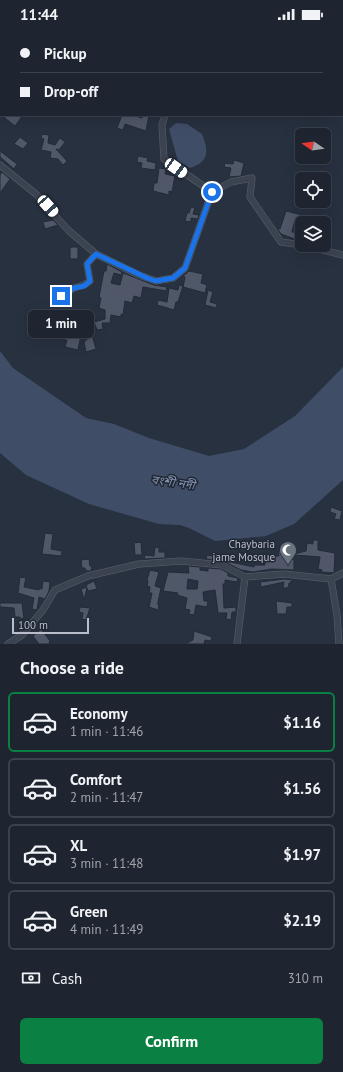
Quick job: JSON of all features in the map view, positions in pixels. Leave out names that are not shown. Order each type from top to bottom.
[{"type":"street","points":[[165,116],[162,125],[164,159],[212,192]]},
{"type":"street","points":[[0,166],[37,195],[68,230],[96,254],[139,275],[156,281],[173,278],[185,268],[212,192],[231,182],[252,178],[250,197],[281,242],[295,244]]},
{"type":"street","points":[[331,252],[343,255]]},
{"type":"street","points":[[61,296],[74,288],[84,286],[90,281],[87,264],[96,254]]},
{"type":"street","points":[[8,644],[22,635],[43,610],[55,590],[88,576],[139,564],[181,561],[222,565],[245,577],[284,574],[331,579],[343,573]]},
{"type":"street","points":[[237,644],[245,577]]},
{"type":"street","points":[[331,579],[341,634],[339,644]]},
{"type":"water","points":[[176,123],[187,124],[202,134],[206,146],[206,155],[201,163],[196,166],[190,168],[178,161],[169,129]]},
{"type":"water","name":"বংশী নদী","points":[[0,351],[13,368],[86,418],[114,424],[149,438],[209,456],[244,449],[295,416],[343,367],[343,480],[294,524],[266,536],[215,541],[180,525],[159,524],[89,504],[26,475],[0,453]]},
{"type":"building","points":[[2,116],[22,116],[15,126]]},
{"type":"building","points":[[122,116],[135,116],[142,118],[142,116],[149,116],[146,131],[125,124],[123,130],[117,128]]},
{"type":"building","points":[[42,134],[49,135],[48,143],[55,145],[60,138],[65,142],[59,150],[56,149],[67,161],[63,165],[58,159],[50,158],[51,152],[41,150],[44,139],[41,138]]},
{"type":"building","points":[[20,137],[28,143],[23,149],[14,144]]},
{"type":"building","points":[[0,151],[17,164],[14,169],[0,157]]},
{"type":"building","points":[[138,156],[148,158],[147,161],[156,163],[155,170],[141,168],[142,163],[137,162]]},
{"type":"building","points":[[234,160],[244,163],[241,176],[229,177],[231,168],[224,167],[225,163],[233,164]]},
{"type":"building","points":[[159,168],[166,169],[165,174],[175,176],[172,192],[169,191],[169,195],[153,191],[154,183],[157,183]]},
{"type":"building","points":[[2,172],[10,179],[0,193],[0,175]]},
{"type":"building","points":[[191,207],[195,208],[193,214],[199,215],[198,219],[191,218],[191,222],[185,221],[187,213],[189,213]]},
{"type":"building","points":[[286,211],[306,216],[295,216],[295,223],[292,232],[295,233],[295,239],[281,234],[277,228],[280,229]]},
{"type":"building","points":[[53,220],[58,225],[45,229],[43,222]]},
{"type":"building","points":[[70,247],[78,247],[78,259],[70,259]]},
{"type":"building","points":[[107,264],[122,272],[121,275],[114,273],[111,283],[120,285],[123,273],[154,285],[167,287],[166,291],[143,287],[141,298],[134,296],[132,303],[125,301],[123,315],[121,314],[121,317],[111,315],[110,323],[102,323],[103,329],[97,330],[94,322],[105,319],[105,310],[99,308],[101,298],[99,297],[104,271],[106,271]]},
{"type":"building","points":[[189,271],[203,274],[201,283],[207,285],[205,293],[183,287],[185,277],[183,276]]},
{"type":"building","points":[[179,285],[183,286],[174,310],[157,305],[158,300],[167,302],[169,288],[178,290]]},
{"type":"building","points":[[208,290],[213,292],[210,302],[217,304],[216,308],[205,305]]},
{"type":"building","points":[[78,329],[82,330],[78,350],[65,347],[67,340],[64,340],[66,333],[76,335]]},
{"type":"building","points":[[92,335],[96,349],[86,352],[84,342]]},
{"type":"building","points":[[331,507],[342,511],[340,520],[334,519],[336,514],[330,512]]},
{"type":"building","points":[[45,533],[53,534],[51,549],[62,551],[61,556],[42,554]]},
{"type":"building","points":[[313,540],[318,540],[318,550],[335,553],[334,573],[321,572],[322,570],[318,569],[320,557],[294,555],[306,551],[307,543],[313,544]]},
{"type":"building","points":[[141,542],[142,555],[135,555],[134,543]]},
{"type":"building","points":[[155,547],[159,548],[159,552],[165,552],[165,558],[144,559],[145,555],[154,556]]},
{"type":"building","points":[[285,550],[287,559],[294,559],[294,570],[272,569],[253,572],[241,570],[223,561],[206,559],[207,555],[224,558],[226,561],[254,567],[254,565],[265,565],[265,560],[270,560],[270,556],[279,556],[278,551]]},
{"type":"building","points":[[89,559],[90,566],[92,567],[91,571],[82,568],[81,560]]},
{"type":"building","points":[[188,566],[200,567],[200,570],[208,571],[208,568],[221,569],[228,573],[228,576],[238,578],[237,582],[225,580],[225,584],[223,584],[224,608],[236,607],[236,612],[232,612],[231,620],[226,619],[227,613],[218,613],[215,590],[203,592],[204,601],[208,601],[207,607],[196,605],[194,615],[189,614],[190,610],[185,609],[187,598],[177,595],[178,593],[163,591],[168,572],[189,573]],"holes":[[[188,579],[198,581],[197,589],[187,589]]]},
{"type":"building","points":[[150,570],[159,572],[155,586],[161,588],[158,610],[149,607],[152,593],[149,593],[150,587],[147,586],[147,580]]},
{"type":"building","points":[[20,577],[26,578],[24,587],[39,590],[39,588],[42,589],[43,581],[50,582],[49,591],[45,599],[39,597],[37,610],[32,609],[34,598],[18,593]]},
{"type":"building","points":[[284,579],[294,581],[289,583],[288,588],[283,588],[284,582],[261,587],[260,582]]},
{"type":"building","points":[[94,581],[97,589],[88,591],[87,588],[84,600],[81,589],[87,587],[86,585]]},
{"type":"building","points":[[276,601],[292,603],[292,607],[287,607],[286,614],[277,614]]},
{"type":"building","points":[[0,603],[22,603],[24,619],[15,617],[14,608],[0,607]]},
{"type":"building","points":[[80,607],[90,608],[86,620],[82,619],[83,613],[79,612]]},
{"type":"building","points":[[41,629],[50,641],[50,644],[39,644],[33,636]]},
{"type":"building","points":[[194,631],[212,637],[211,641],[205,640],[204,644],[185,644],[193,640]]},
{"type":"place","name":"Chaybaria jame Mosque","points":[[288,565]]},
{"type":"route","points":[[61,296],[74,288],[84,286],[90,281],[87,264],[96,254],[139,275],[156,281],[173,278],[185,268],[212,192]]}]
